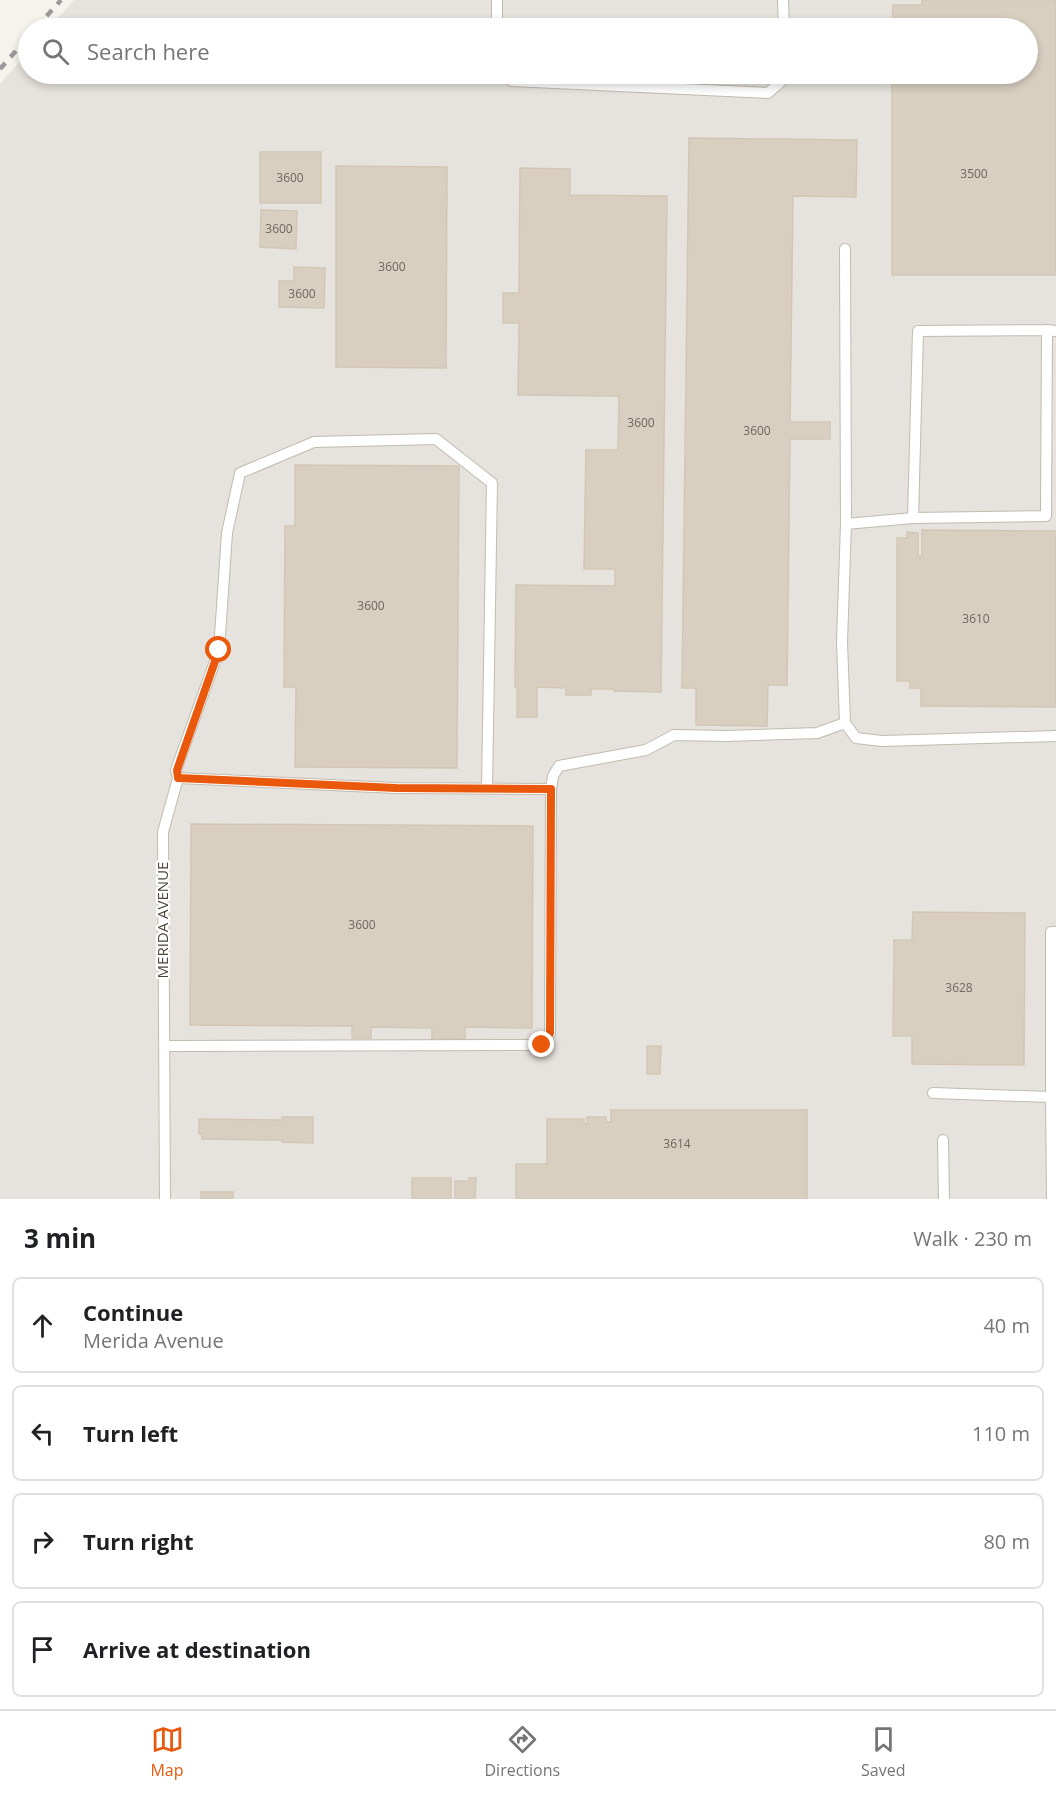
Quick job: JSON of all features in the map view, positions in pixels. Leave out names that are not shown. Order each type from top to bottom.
[{"type":"lane","points":[[496,18],[497,0]]},
{"type":"lane","points":[[783,0],[784,18]]},
{"type":"lane","points":[[576,84],[768,93],[778,84]]},
{"type":"lane","points":[[844,249],[846,524],[842,642],[846,723],[856,738],[882,741],[1056,736]]},
{"type":"lane","points":[[846,524],[913,518],[1046,516],[1051,331],[918,331],[913,518]]},
{"type":"lane","name":"MERIDA AVENUE","points":[[165,1199],[163,832],[178,778],[177,770],[219,650],[227,533],[240,473],[314,442],[436,439],[492,483],[487,788]]},
{"type":"lane","points":[[164,1046],[542,1045],[550,1033],[551,789],[559,766],[645,750],[674,735],[817,733],[846,723]]},
{"type":"lane","points":[[178,778],[396,788],[551,789]]},
{"type":"lane","points":[[1052,1199],[1051,932],[1056,932]]},
{"type":"lane","points":[[933,1093],[1053,1097]]},
{"type":"lane","points":[[943,1140],[944,1199]]},
{"type":"shaded area","points":[[74,0],[1056,0],[1056,1199],[0,1199],[0,84],[18,63],[18,84],[1038,84],[1038,18],[58,18]]},
{"type":"building","points":[[922,0],[1056,0],[1056,275],[892,275],[892,84],[1038,84],[1038,18],[892,18],[893,5],[922,5]]},
{"type":"building","points":[[689,138],[857,140],[856,197],[793,196],[790,422],[830,422],[830,439],[790,439],[787,685],[768,685],[767,726],[696,725],[696,688],[682,688]]},
{"type":"building","points":[[260,152],[321,152],[321,203],[260,203]]},
{"type":"building","points":[[336,166],[447,167],[446,368],[336,367]]},
{"type":"building","points":[[520,168],[570,169],[570,195],[667,196],[661,692],[591,689],[591,695],[566,695],[566,688],[537,687],[537,717],[517,717],[516,585],[615,586],[615,569],[584,569],[586,450],[618,450],[619,396],[518,395],[519,323],[503,323],[503,293],[519,293]]},
{"type":"building","points":[[261,210],[297,211],[296,249],[260,247]]},
{"type":"building","points":[[294,267],[325,268],[324,308],[279,307],[279,281],[294,281]]},
{"type":"building","points":[[295,465],[459,466],[457,768],[295,767],[296,687],[284,687],[285,526],[295,526]]},
{"type":"building","points":[[922,530],[1056,531],[1056,707],[921,706],[921,688],[910,688],[910,681],[897,681],[897,538],[907,538],[907,532],[918,533],[918,556],[922,556]]},
{"type":"building","points":[[191,824],[533,826],[532,1028],[465,1027],[465,1039],[432,1039],[432,1028],[371,1027],[371,1038],[352,1038],[352,1026],[190,1025]]},
{"type":"building","points":[[913,912],[1025,913],[1024,1065],[912,1064],[912,1036],[893,1036],[894,940],[912,940]]},
{"type":"building","points":[[647,1046],[661,1046],[660,1074],[647,1074]]},
{"type":"building","points":[[611,1110],[807,1110],[807,1199],[516,1199],[516,1164],[547,1164],[547,1119],[584,1119],[584,1124],[587,1124],[587,1117],[606,1117],[606,1122],[611,1122]]},
{"type":"building","points":[[282,1117],[313,1117],[313,1143],[282,1142],[282,1140],[202,1139],[202,1134],[199,1134],[199,1119],[282,1120]]},
{"type":"building","points":[[412,1178],[451,1178],[451,1199],[412,1199]]},
{"type":"building","points":[[469,1178],[476,1178],[475,1199],[455,1199],[455,1181],[469,1181]]},
{"type":"building","points":[[201,1192],[233,1192],[233,1199],[201,1199]]},
{"type":"railway","points":[[45,18],[61,0]]},
{"type":"railway","points":[[0,69],[18,48]]},
{"type":"route","points":[[219,650],[177,770],[178,778],[396,788],[551,789],[550,1033],[542,1045]]}]
